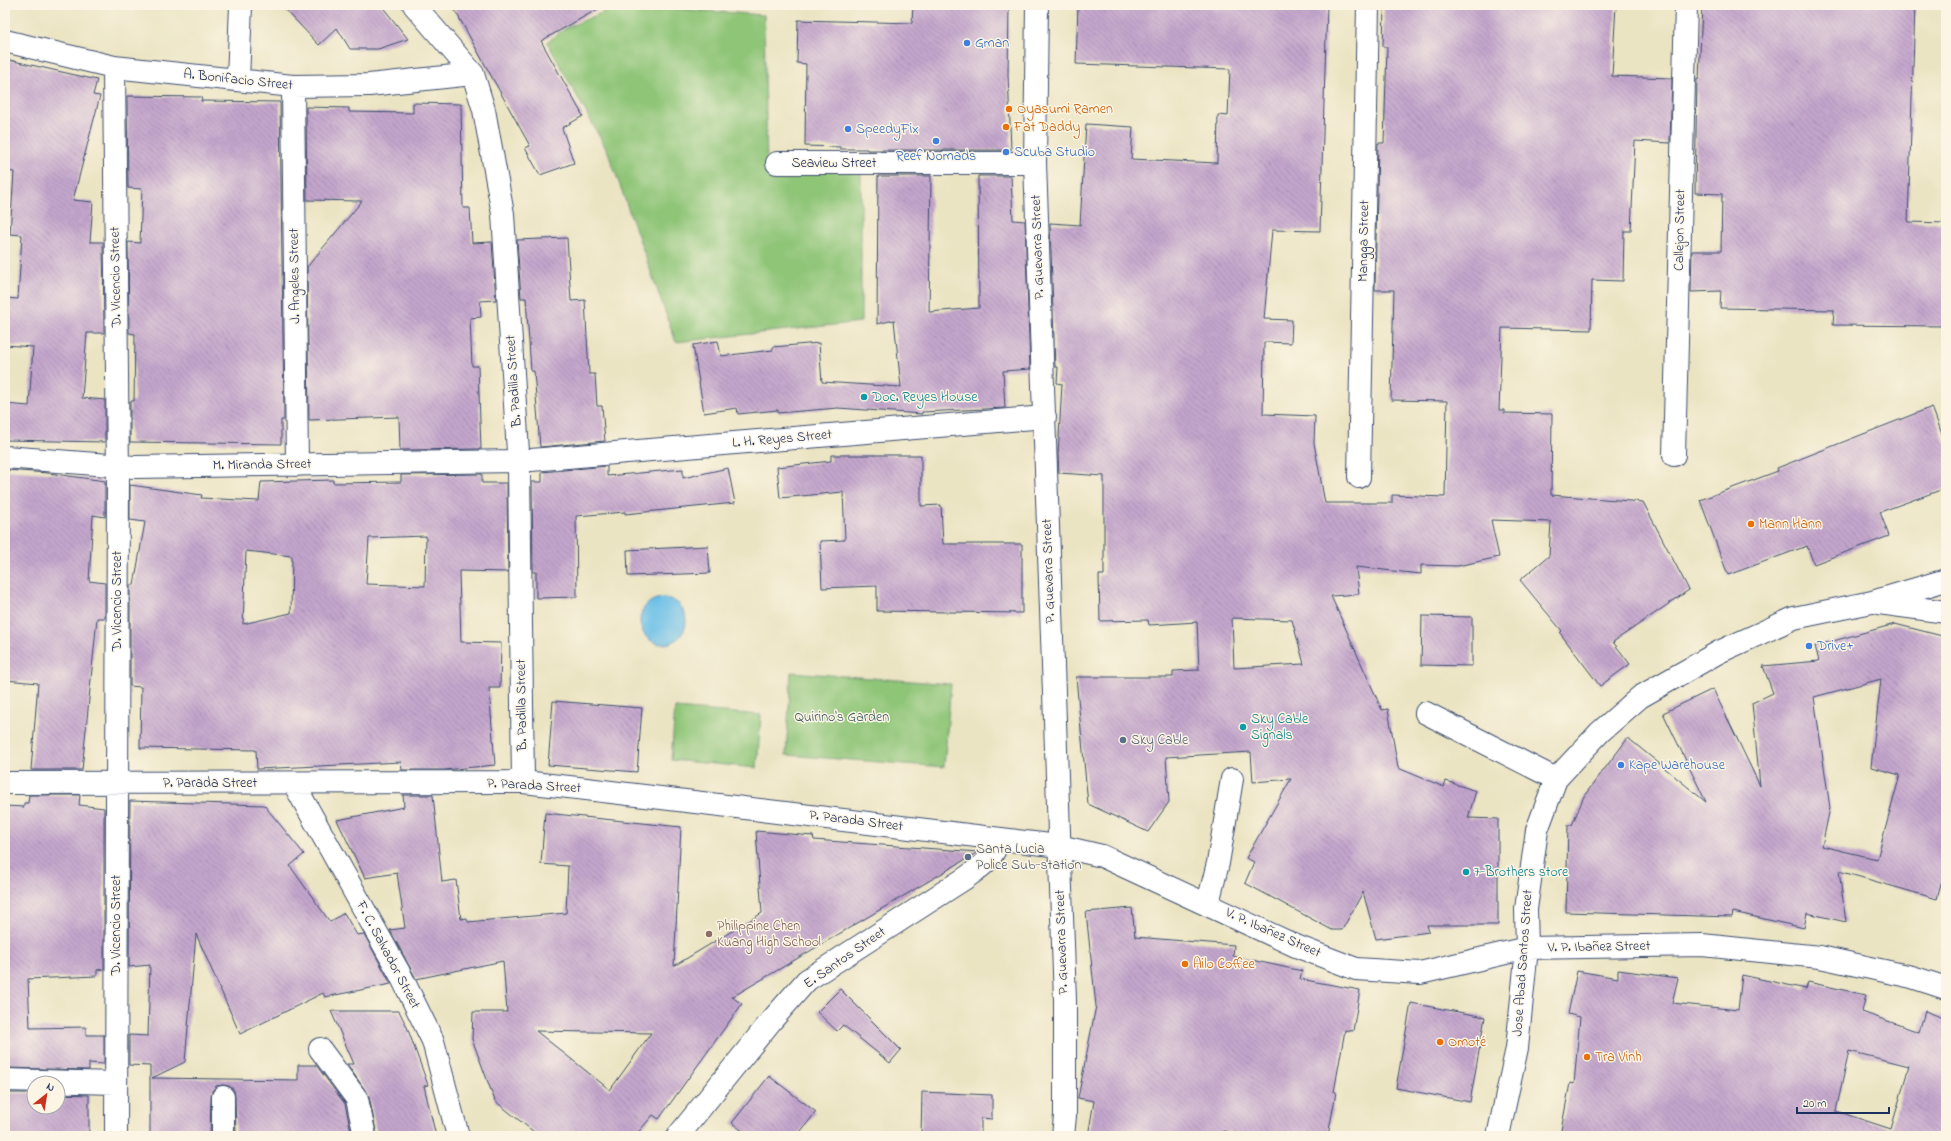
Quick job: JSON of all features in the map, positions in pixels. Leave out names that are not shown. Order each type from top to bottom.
[{"type":"street","points":[[238,80],[241,5]]},
{"type":"street","name":"B. Padilla Street","points":[[414,5],[473,74],[484,110],[503,214],[519,461],[523,782]]},
{"type":"street","name":"Mangga Street","points":[[1359,477],[1368,5]]},
{"type":"street","name":"Callejon Street","points":[[1674,455],[1686,5]]},
{"type":"street","name":"P. Guevarra Street","points":[[1033,11],[1035,163],[1065,1000],[1065,1116],[1063,1136]]},
{"type":"street","name":"A. Bonifacio Street","points":[[5,41],[114,67],[293,86],[369,85],[473,74]]},
{"type":"street","name":"D. Vicencio Street","points":[[114,67],[118,466],[116,1136]]},
{"type":"street","name":"J. Angeles Street","points":[[293,86],[297,465]]},
{"type":"street","name":"Seaview Street","points":[[777,163],[1035,163]]},
{"type":"street","name":"L. H. Reyes Street","points":[[519,461],[1045,417]]},
{"type":"street","name":"M. Miranda Street","points":[[5,457],[118,466],[297,465],[519,461]]},
{"type":"street","name":"Jose Abad Santos Street","points":[[1498,1136],[1517,1048],[1526,948],[1526,909],[1537,830],[1556,779],[1600,732],[1640,697],[1719,652],[1794,618],[1872,602],[1946,580]]},
{"type":"street","name":"Jose Abad Santos Street","points":[[1872,602],[1946,612]]},
{"type":"street","points":[[1426,713],[1556,779]]},
{"type":"street","points":[[1208,903],[1218,863],[1232,779]]},
{"type":"street","name":"P. Parada Street","points":[[5,783],[116,782],[294,784],[523,782],[1059,846]]},
{"type":"street","name":"F. C. Salvador Street","points":[[294,784],[400,974],[433,1041],[458,1136]]},
{"type":"street","name":"E. Santos Street","points":[[678,1136],[771,1021],[807,980],[964,879],[983,865],[994,853],[999,839]]},
{"type":"street","name":"V. P. Ibañez Street","points":[[1059,846],[1102,856],[1208,903],[1296,946],[1356,969],[1420,973],[1526,948],[1702,945],[1820,957],[1912,977],[1946,988]]},
{"type":"street","points":[[320,1049],[357,1099],[365,1136]]},
{"type":"street","points":[[5,1080],[115,1083]]},
{"type":"street","points":[[223,1097],[223,1136]]},
{"type":"green space","points":[[620,5],[764,15],[767,171],[861,169],[861,322],[676,342],[608,152],[547,42],[566,28]]},
{"type":"green space","name":"Quirino's Garden","points":[[791,672],[951,684],[944,767],[786,755]]},
{"type":"green space","points":[[675,708],[761,715],[757,768],[671,760]]},
{"type":"water","points":[[659,598],[667,598],[676,602],[682,608],[686,621],[682,634],[676,640],[667,644],[659,644],[650,640],[644,634],[640,625],[640,617],[644,608],[650,602]]},
{"type":"building","points":[[281,5],[381,5],[408,39],[378,49],[350,49],[337,28],[319,45]]},
{"type":"building","points":[[452,5],[605,5],[541,41],[583,116],[562,128],[574,163],[540,175],[525,148],[530,146]]},
{"type":"building","points":[[913,5],[1009,5],[1008,74],[1011,150],[867,150],[840,149],[840,147],[805,146],[806,64],[797,63],[798,20],[912,23]]},
{"type":"building","points":[[1078,5],[1327,5],[1320,231],[1272,230],[1264,319],[1292,320],[1291,343],[1264,342],[1263,414],[1315,416],[1314,443],[1325,503],[1392,503],[1392,495],[1445,497],[1447,401],[1391,400],[1394,290],[1375,290],[1378,143],[1384,143],[1387,47],[1383,47],[1384,5],[1616,5],[1612,76],[1672,78],[1670,143],[1635,141],[1631,231],[1624,231],[1623,281],[1592,280],[1591,330],[1502,328],[1499,410],[1504,410],[1504,413],[1552,414],[1551,495],[1643,502],[1689,590],[1613,642],[1630,664],[1600,686],[1560,633],[1562,631],[1520,580],[1549,556],[1551,522],[1491,520],[1499,557],[1458,566],[1421,565],[1421,574],[1356,567],[1359,594],[1331,596],[1382,710],[1388,709],[1398,768],[1444,787],[1446,781],[1476,791],[1468,818],[1498,819],[1498,925],[1427,925],[1429,932],[1376,939],[1363,892],[1342,930],[1332,930],[1245,883],[1254,862],[1246,858],[1291,779],[1253,782],[1251,752],[1166,757],[1169,802],[1148,832],[1088,804],[1076,677],[1173,677],[1173,671],[1199,670],[1197,622],[1149,625],[1148,620],[1100,621],[1099,575],[1104,575],[1104,476],[1059,473],[1058,454],[1062,384],[1057,383],[1058,367],[1055,367],[1050,223],[1080,225],[1086,124],[1133,127],[1131,159],[1217,163],[1218,115],[1228,116],[1230,69],[1076,64]],"holes":[[[1232,618],[1292,620],[1304,664],[1234,668]]]},
{"type":"building","points":[[1702,5],[1915,5],[1908,222],[1946,223],[1946,326],[1833,325],[1834,310],[1720,308],[1721,291],[1691,292],[1692,251],[1721,251],[1722,194],[1695,193],[1697,79],[1699,79]]},
{"type":"building","points":[[5,59],[97,80],[93,95],[100,96],[73,200],[93,202],[90,242],[103,242],[104,333],[87,333],[82,398],[105,400],[105,442],[5,440],[5,404],[29,406],[33,347],[5,345],[5,298],[18,299],[22,235],[10,234],[14,172],[5,171]]},
{"type":"building","points":[[127,96],[202,97],[201,101],[280,102],[284,420],[281,420],[281,444],[130,442],[130,401],[134,401],[135,334],[129,333],[128,242],[140,243],[142,189],[128,188]]},
{"type":"building","points":[[413,103],[461,104],[463,208],[470,208],[472,243],[492,242],[496,300],[480,301],[481,317],[470,318],[472,366],[478,366],[481,449],[400,450],[399,417],[309,420],[307,267],[362,201],[307,200],[306,107],[349,108],[349,112],[413,113]]},
{"type":"building","points":[[878,176],[931,176],[929,312],[979,308],[978,176],[1011,176],[1013,220],[1025,221],[1030,369],[1003,371],[1005,408],[922,412],[922,414],[838,408],[778,413],[778,410],[738,414],[737,408],[704,413],[693,345],[718,341],[721,356],[773,350],[773,347],[819,343],[822,382],[901,387],[894,320],[877,324]]},
{"type":"building","points":[[567,238],[571,301],[585,300],[589,374],[595,374],[597,406],[602,406],[605,441],[540,447],[534,371],[531,371],[526,298],[521,298],[517,240]]},
{"type":"building","points":[[1932,407],[1946,445],[1946,488],[1880,512],[1889,536],[1814,564],[1807,546],[1728,575],[1700,500],[1778,471],[1777,468]]},
{"type":"building","points":[[831,455],[921,455],[921,506],[941,505],[943,544],[1022,544],[1022,613],[877,611],[877,586],[822,588],[820,541],[845,540],[843,492],[780,498],[777,467],[831,461]]},
{"type":"building","points":[[607,466],[607,476],[683,469],[683,478],[728,468],[735,503],[625,514],[625,512],[576,516],[577,597],[536,598],[536,572],[533,572],[532,482],[542,482],[542,472]]},
{"type":"building","points":[[5,470],[48,473],[105,481],[105,517],[93,515],[89,581],[105,583],[105,618],[97,618],[82,770],[31,770],[38,683],[5,680]]},
{"type":"building","points":[[482,474],[482,483],[507,483],[508,572],[459,571],[461,642],[501,643],[500,688],[489,688],[495,765],[444,770],[402,770],[401,762],[257,769],[256,750],[140,748],[141,687],[130,686],[130,585],[134,585],[145,522],[130,520],[130,485],[202,495],[201,498],[259,501],[261,482],[333,480],[333,483],[401,482],[401,475]],"holes":[[[426,536],[425,586],[366,584],[369,538]],[[246,551],[292,556],[291,613],[243,624]]]},
{"type":"building","points":[[708,546],[710,573],[628,576],[627,550]]},
{"type":"building","points":[[1422,616],[1472,617],[1472,666],[1421,665]]},
{"type":"building","points":[[1895,624],[1946,637],[1946,867],[1937,899],[1839,871],[1846,922],[1807,913],[1804,928],[1733,912],[1732,917],[1566,912],[1568,825],[1572,825],[1584,796],[1628,738],[1706,802],[1663,713],[1713,689],[1760,786],[1752,703],[1773,693],[1763,666],[1819,661],[1815,646]],"holes":[[[1881,679],[1871,767],[1900,775],[1877,859],[1822,846],[1830,808],[1814,697]]]},
{"type":"building","points":[[553,701],[642,708],[637,772],[548,765]]},
{"type":"building","points":[[29,795],[80,795],[79,805],[104,808],[104,969],[97,970],[97,976],[28,979],[30,1028],[86,1027],[86,1035],[104,1035],[104,1064],[89,1063],[89,1070],[5,1068],[5,806],[24,807],[24,803],[28,803]]},
{"type":"building","name":"Philippine Chen Kuang High School","points":[[403,795],[433,795],[442,882],[456,880],[461,919],[467,918],[468,922],[566,913],[568,866],[541,864],[545,813],[681,827],[674,966],[762,913],[756,831],[813,836],[814,840],[978,852],[732,997],[742,1004],[659,1119],[653,1115],[635,1136],[539,1136],[495,1101],[472,1039],[473,1012],[507,1012],[503,961],[416,979],[390,930],[405,928],[397,873],[365,878],[337,820],[404,807]],"holes":[[[536,1031],[651,1033],[610,1090]]]},
{"type":"building","points":[[130,801],[264,805],[304,854],[290,866],[330,922],[344,913],[357,935],[364,934],[391,984],[325,997],[323,993],[240,1034],[196,934],[185,1062],[152,1078],[298,1080],[298,1065],[316,1065],[345,1104],[352,1136],[236,1136],[234,1090],[229,1086],[223,1085],[216,1086],[212,1091],[210,1136],[150,1136],[150,1066],[129,1065],[129,1035],[148,1036],[150,965],[129,967]]},
{"type":"building","points":[[1132,908],[1135,937],[1234,945],[1233,956],[1302,971],[1300,979],[1360,990],[1353,1031],[1345,1030],[1328,1136],[1252,1136],[1223,1131],[1222,1136],[1088,1136],[1094,1101],[1078,1098],[1096,1006],[1086,912]]},
{"type":"building","points":[[1618,970],[1678,978],[1672,1003],[1738,1010],[1742,975],[1806,989],[1808,982],[1866,995],[1862,1012],[1919,1032],[1925,1011],[1946,1019],[1946,1136],[1560,1136],[1570,1083],[1574,1084],[1580,1017],[1568,1014],[1577,971],[1618,978]],"holes":[[[1849,1051],[1909,1066],[1891,1129],[1836,1111]]]},
{"type":"building","points":[[840,989],[901,1050],[890,1063],[843,1025],[837,1031],[817,1012]]},
{"type":"building","points":[[1411,1003],[1485,1017],[1470,1102],[1396,1088]]},
{"type":"building","points":[[331,1011],[399,1011],[407,1027],[428,1085],[424,1086],[436,1136],[377,1136],[369,1096],[347,1064],[354,1064]]},
{"type":"building","points":[[769,1076],[816,1112],[797,1136],[749,1136],[732,1123]]},
{"type":"building","points":[[922,1092],[992,1095],[992,1119],[981,1118],[981,1136],[921,1136]]},
{"type":"building","points":[[7,1093],[26,1093],[26,1115],[66,1115],[66,1094],[89,1095],[89,1136],[7,1136]]},
{"type":"place","name":"Gman","points":[[967,43]]},
{"type":"place","name":"Oyasumi Ramen","points":[[1009,109]]},
{"type":"place","name":"Fat Daddy","points":[[1006,127]]},
{"type":"place","name":"SpeedyFix","points":[[848,129]]},
{"type":"place","name":"Reef Nomads","points":[[936,141]]},
{"type":"place","name":"Scuba Studio","points":[[1006,152]]},
{"type":"place","name":"Doc. Reyes House","points":[[864,397]]},
{"type":"place","name":"Mann Hann","points":[[1751,524]]},
{"type":"place","name":"Drive+","points":[[1809,646]]},
{"type":"place","name":"Sky Cable Signals","points":[[1243,727]]},
{"type":"place","name":"Sky Cable","points":[[1123,740]]},
{"type":"place","name":"Kape Warehouse","points":[[1621,765]]},
{"type":"place","name":"Santa Lucia Police Sub-station","points":[[968,857]]},
{"type":"place","name":"7-Brothers store","points":[[1466,872]]},
{"type":"place","name":"Philippine Chen Kuang High School","points":[[709,934]]},
{"type":"place","name":"Ailo Coffee","points":[[1185,964]]},
{"type":"place","name":"Omoté","points":[[1440,1042]]},
{"type":"place","name":"Tra Vinh","points":[[1587,1057]]}]
